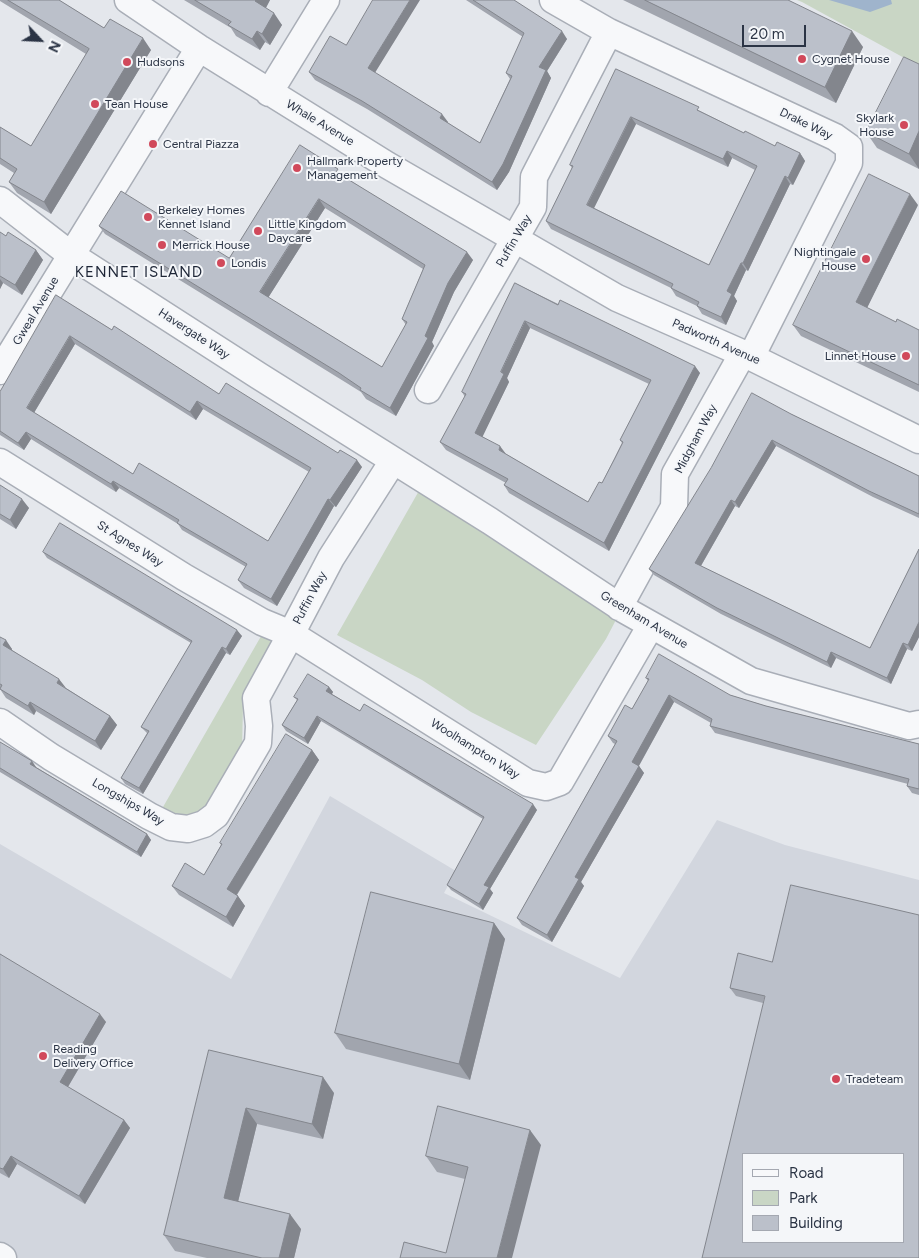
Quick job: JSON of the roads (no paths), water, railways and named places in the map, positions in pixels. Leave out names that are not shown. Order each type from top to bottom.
[{"type":"street","name":"Whale Avenue","points":[[128,0],[198,48],[269,93],[515,241]]},
{"type":"street","points":[[269,93],[326,0]]},
{"type":"street","name":"Drake Way","points":[[553,0],[609,32],[835,137],[849,147],[849,162],[747,355]]},
{"type":"street","name":"Puffin Way","points":[[428,390],[533,207],[534,177],[609,32]]},
{"type":"street","name":"Gweal Avenue","points":[[0,371],[122,175],[198,48]]},
{"type":"street","name":"Havergate Way","points":[[0,200],[71,255],[393,461]]},
{"type":"street","name":"Padworth Avenue","points":[[515,241],[617,298],[747,355],[919,440]]},
{"type":"street","name":"Midgham Way","points":[[619,606],[674,507],[676,474],[747,355]]},
{"type":"street","name":"Puffin Way","points":[[262,622],[290,634],[331,558],[393,461]]},
{"type":"street","name":"Greenham Avenue","points":[[393,461],[490,521],[619,606],[751,681],[909,726],[919,724]]},
{"type":"street","name":"St Agnes Way","points":[[0,462],[184,577],[262,622]]},
{"type":"street","name":"Woolhampton Way","points":[[290,634],[528,783],[546,787],[560,782],[651,625]]},
{"type":"street","name":"Longships Way","points":[[0,722],[51,757],[149,816],[171,827],[188,829],[196,827],[204,824],[216,815],[258,743],[259,726],[256,698],[290,634]]},
{"type":"water","points":[[829,0],[891,0],[892,4],[870,12]]},
{"type":"place","name":"Cygnet House","points":[[802,59]]},
{"type":"place","name":"Hudsons","points":[[127,62]]},
{"type":"place","name":"Tean House","points":[[95,104]]},
{"type":"place","name":"Skylark House","points":[[904,125]]},
{"type":"place","name":"Central Piazza","points":[[153,144]]},
{"type":"place","name":"Hallmark Property Management","points":[[297,168]]},
{"type":"place","name":"Berkeley Homes Kennet Island","points":[[148,217]]},
{"type":"place","name":"Little Kingdom Daycare","points":[[258,231]]},
{"type":"place","name":"Merrick House","points":[[162,245]]},
{"type":"place","name":"Nightingale House","points":[[866,259]]},
{"type":"place","name":"Londis","points":[[221,263]]},
{"type":"place","name":"Linnet House","points":[[906,356]]},
{"type":"place","name":"Reading Delivery Office","points":[[43,1056]]},
{"type":"place","name":"Tradeteam","points":[[836,1079]]},
{"type":"district","name":"KENNET ISLAND","points":[[139,273]]}]
